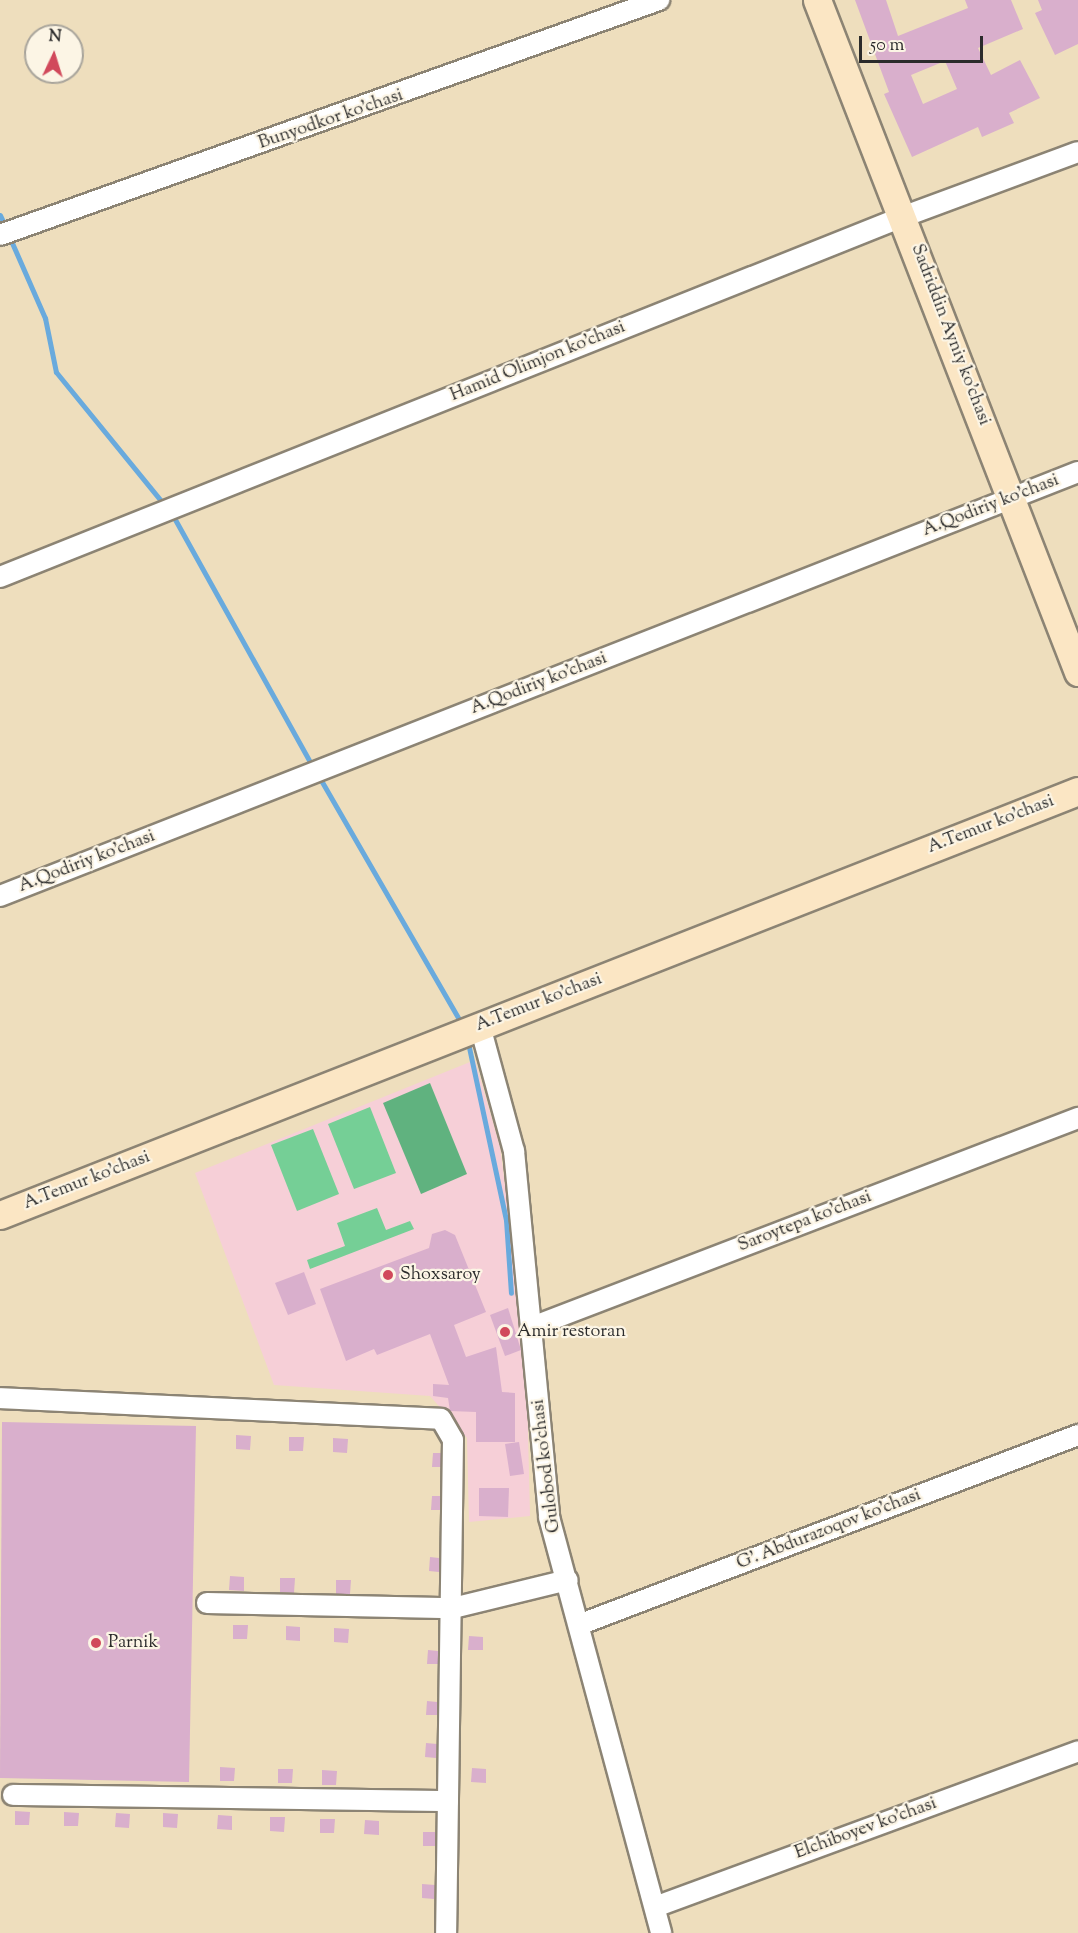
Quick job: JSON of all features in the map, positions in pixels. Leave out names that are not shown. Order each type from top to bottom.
[{"type":"main road","name":"Sadriddin Ayniy ko'chasi","points":[[817,0],[905,216],[1078,672]]},
{"type":"main road","name":"A.Temur ko'chasi","points":[[0,1215],[1078,791]]},
{"type":"street","name":"Bunyodkor ko'chasi","points":[[0,235],[659,0]]},
{"type":"street","name":"Hamid Olimjon ko'chasi","points":[[0,577],[905,216],[1078,153]]},
{"type":"street","name":"A.Qodiriy ko'chasi","points":[[0,896],[1078,472]]},
{"type":"street","name":"Gulobod ko'chasi","points":[[480,1026],[514,1151],[549,1517],[581,1624],[661,1933]]},
{"type":"street","name":"Saroytepa ko'chasi","points":[[532,1327],[1078,1118]]},
{"type":"street","points":[[0,1398],[441,1419],[453,1440],[453,1608],[446,1933]]},
{"type":"street","name":"G'. Abdurazoqov ko'chasi","points":[[581,1624],[1078,1435]]},
{"type":"street","points":[[207,1603],[453,1608],[568,1580]]},
{"type":"street","name":"Elchiboyev ko'chasi","points":[[655,1907],[1078,1751]]},
{"type":"street","points":[[13,1795],[448,1801]]},
{"type":"shaded area","points":[[475,1060],[500,1147],[526,1347],[530,1516],[469,1522],[467,1438],[430,1396],[274,1385],[195,1173]]},
{"type":"green space","points":[[430,1083],[467,1174],[421,1194],[383,1103]]},
{"type":"green space","points":[[370,1107],[396,1173],[354,1189],[328,1124]]},
{"type":"green space","points":[[313,1129],[339,1194],[297,1211],[271,1145]]},
{"type":"green space","points":[[377,1208],[386,1230],[410,1221],[414,1229],[310,1269],[307,1260],[345,1246],[337,1223]]},
{"type":"building","points":[[855,0],[886,0],[898,36],[968,8],[965,0],[1011,0],[1023,29],[978,48],[991,75],[1020,60],[1040,98],[1009,113],[1014,123],[982,137],[978,127],[912,157],[884,94],[889,92]],"holes":[[[945,61],[957,89],[923,104],[911,75]]]},
{"type":"building","points":[[1038,0],[1078,0],[1078,44],[1055,55],[1035,13],[1042,10]]},
{"type":"building","points":[[445,1230],[455,1235],[486,1312],[454,1325],[466,1357],[496,1347],[502,1392],[515,1393],[515,1442],[476,1442],[476,1412],[450,1411],[448,1398],[433,1396],[433,1384],[449,1385],[430,1334],[377,1355],[374,1349],[346,1361],[320,1289],[429,1248],[432,1234]]},
{"type":"building","points":[[304,1272],[316,1304],[288,1315],[275,1283]]},
{"type":"building","points":[[508,1308],[521,1350],[505,1356],[490,1315]]},
{"type":"building","name":"Parnik","points":[[2,1422],[196,1426],[189,1782],[0,1778]]},
{"type":"building","points":[[236,1435],[251,1436],[250,1450],[236,1449]]},
{"type":"building","points":[[289,1437],[304,1437],[303,1451],[289,1451]]},
{"type":"building","points":[[333,1438],[348,1439],[347,1453],[333,1452]]},
{"type":"building","points":[[519,1442],[524,1474],[510,1476],[505,1444]]},
{"type":"building","points":[[433,1453],[441,1453],[441,1467],[432,1467]]},
{"type":"building","points":[[479,1488],[509,1488],[508,1517],[479,1516]]},
{"type":"building","points":[[432,1496],[440,1496],[440,1510],[431,1510]]},
{"type":"building","points":[[430,1557],[439,1558],[439,1572],[429,1571]]},
{"type":"building","points":[[230,1576],[244,1577],[244,1591],[229,1590]]},
{"type":"building","points":[[280,1578],[295,1578],[294,1593],[280,1592]]},
{"type":"building","points":[[336,1580],[351,1580],[350,1594],[336,1594]]},
{"type":"building","points":[[233,1625],[248,1625],[247,1639],[233,1639]]},
{"type":"building","points":[[286,1626],[300,1627],[300,1641],[286,1640]]},
{"type":"building","points":[[334,1628],[349,1629],[348,1643],[334,1642]]},
{"type":"building","points":[[469,1636],[483,1637],[483,1650],[468,1650]]},
{"type":"building","points":[[428,1650],[438,1651],[438,1664],[427,1664]]},
{"type":"building","points":[[427,1701],[437,1702],[437,1715],[426,1715]]},
{"type":"building","points":[[426,1743],[437,1744],[436,1758],[425,1757]]},
{"type":"building","points":[[220,1767],[235,1768],[234,1781],[220,1781]]},
{"type":"building","points":[[472,1768],[486,1769],[486,1783],[471,1782]]},
{"type":"building","points":[[278,1769],[293,1769],[292,1783],[278,1783]]},
{"type":"building","points":[[322,1770],[337,1771],[336,1785],[322,1785]]},
{"type":"building","points":[[15,1811],[30,1812],[29,1825],[15,1825]]},
{"type":"building","points":[[64,1812],[79,1813],[78,1826],[64,1826]]},
{"type":"building","points":[[116,1813],[130,1814],[129,1828],[115,1827]]},
{"type":"building","points":[[163,1813],[178,1814],[177,1828],[163,1827]]},
{"type":"building","points":[[218,1815],[232,1816],[232,1830],[217,1829]]},
{"type":"building","points":[[270,1817],[285,1817],[284,1832],[270,1831]]},
{"type":"building","points":[[320,1819],[335,1819],[334,1833],[320,1833]]},
{"type":"building","points":[[365,1820],[379,1821],[379,1835],[364,1834]]},
{"type":"building","points":[[423,1832],[435,1832],[435,1846],[423,1846]]},
{"type":"building","points":[[422,1884],[435,1885],[434,1899],[422,1898]]},
{"type":"waterway","points":[[0,215],[6,228]]},
{"type":"waterway","points":[[9,236],[45,318],[56,372],[166,507]]},
{"type":"waterway","points":[[172,514],[313,767]]},
{"type":"waterway","points":[[318,775],[462,1024]]},
{"type":"waterway","points":[[467,1038],[506,1220],[511,1293]]},
{"type":"place","name":"Shoxsaroy","points":[[388,1275]]},
{"type":"place","name":"Amir restoran","points":[[505,1332]]},
{"type":"place","name":"Parnik","points":[[96,1643]]}]
